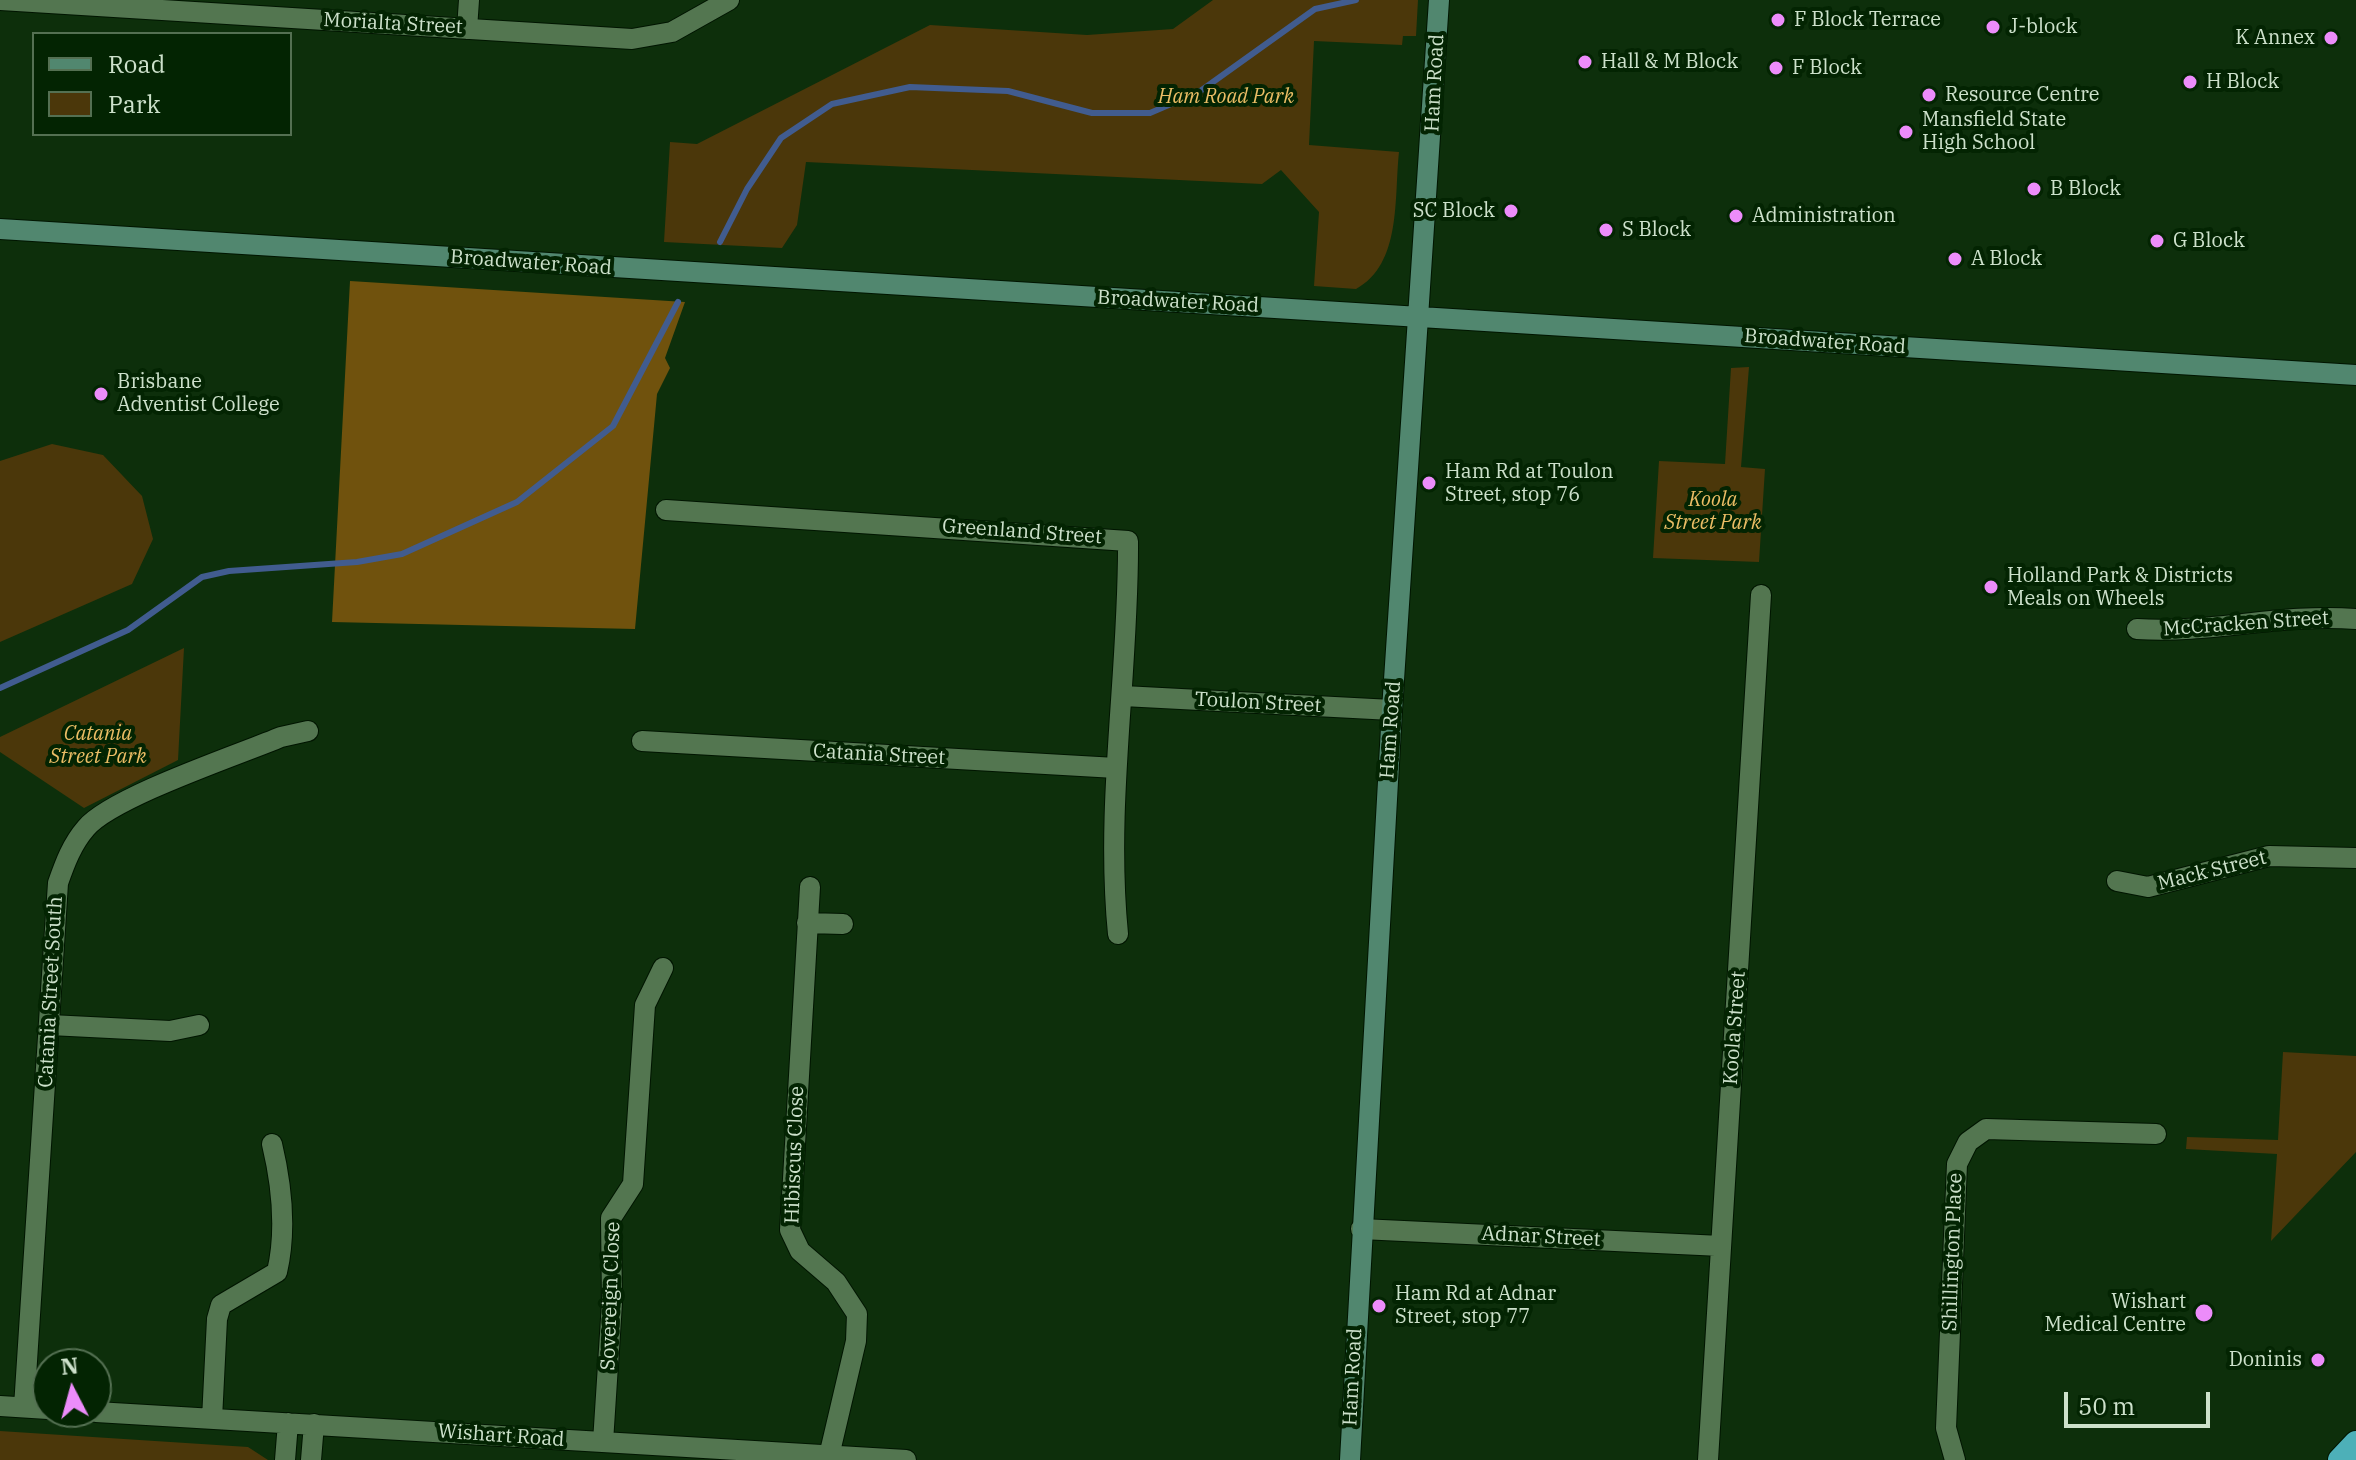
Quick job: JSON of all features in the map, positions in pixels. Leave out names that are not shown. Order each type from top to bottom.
[{"type":"highway","points":[[2340,1460],[2356,1443]]},
{"type":"main road","name":"Ham Road","points":[[1350,1460],[1392,710],[1439,0]]},
{"type":"main road","name":"Broadwater Road","points":[[0,229],[2356,375]]},
{"type":"street","name":"Morialta Street","points":[[0,0],[632,39],[672,32],[729,0]]},
{"type":"street","points":[[467,29],[469,0]]},
{"type":"street","name":"Greenland Street","points":[[666,510],[1128,541],[1123,696],[1116,768],[1118,934]]},
{"type":"street","name":"Koola Street","points":[[1708,1460],[1761,595]]},
{"type":"street","name":"McCracken Street","points":[[2137,629],[2176,631],[2260,619],[2318,616],[2356,619]]},
{"type":"street","name":"Toulon Street","points":[[1123,696],[1392,710]]},
{"type":"street","name":"Catania Street South","points":[[24,1407],[58,883],[69,852],[87,826],[115,806],[281,737],[308,731]]},
{"type":"street","name":"Catania Street","points":[[642,741],[1116,768]]},
{"type":"street","name":"Mack Street","points":[[2117,881],[2148,887],[2269,856],[2356,858]]},
{"type":"street","name":"Hibiscus Close","points":[[810,887],[790,1230],[800,1251],[847,1294],[857,1314],[858,1327],[829,1456]]},
{"type":"street","points":[[807,923],[843,924]]},
{"type":"street","name":"Sovereign Close","points":[[603,1442],[612,1303],[611,1218],[633,1184],[645,1005],[663,968]]},
{"type":"street","points":[[50,1025],[170,1031],[199,1025]]},
{"type":"street","name":"Shillington Place","points":[[1955,1460],[1946,1428],[1957,1164],[1968,1142],[1986,1129],[2156,1134]]},
{"type":"street","points":[[212,1419],[217,1319],[221,1305],[277,1272],[282,1251],[282,1186],[272,1144]]},
{"type":"street","name":"Adnar Street","points":[[1361,1229],[1721,1246]]},
{"type":"street","points":[[0,1406],[32,1408]]},
{"type":"street","name":"Wishart Road","points":[[112,1413],[906,1460]]},
{"type":"street","points":[[285,1460],[288,1423]]},
{"type":"street","points":[[311,1460],[314,1424]]},
{"type":"green space","name":"Ham Road Park","points":[[1213,0],[1418,0],[1416,36],[1403,36],[1402,45],[1314,41],[1309,145],[1399,152],[1389,247],[1371,278],[1356,289],[1314,286],[1319,212],[1281,170],[1262,184],[806,162],[797,225],[782,248],[664,242],[670,142],[697,144],[930,25],[1087,35],[1173,29]]},
{"type":"green space","name":"Koola Street Park","points":[[1749,367],[1741,467],[1765,469],[1759,562],[1653,558],[1659,461],[1725,464],[1731,368]]},
{"type":"green space","points":[[52,444],[103,455],[142,496],[153,539],[132,584],[0,642],[0,461]]},
{"type":"green space","name":"Catania Street Park","points":[[184,648],[178,760],[84,808],[0,752],[0,737]]},
{"type":"green space","points":[[2283,1052],[2356,1056],[2356,1152],[2271,1241],[2277,1154],[2186,1149],[2187,1137],[2278,1140]]},
{"type":"green space","points":[[0,1431],[248,1447],[268,1460],[0,1460]]},
{"type":"shaded area","points":[[350,281],[685,302],[665,358],[670,368],[657,394],[635,629],[332,622]]},
{"type":"waterway","points":[[720,242],[747,189],[781,138],[832,104],[910,87],[1008,91],[1092,113],[1150,113],[1199,92],[1315,9],[1356,0]]},
{"type":"waterway","points":[[0,688],[128,630],[202,577],[229,571],[357,562],[402,554],[517,502],[613,426],[678,302]]},
{"type":"place","name":"F Block Terrace","points":[[1778,20]]},
{"type":"place","name":"J-block","points":[[1993,27]]},
{"type":"place","name":"K Annex","points":[[2331,38]]},
{"type":"place","name":"Hall & M Block","points":[[1585,62]]},
{"type":"place","name":"F Block","points":[[1776,68]]},
{"type":"place","name":"H Block","points":[[2190,82]]},
{"type":"place","name":"Resource Centre","points":[[1929,95]]},
{"type":"place","name":"Mansfield State High School","points":[[1906,132]]},
{"type":"place","name":"B Block","points":[[2034,189]]},
{"type":"place","name":"SC Block","points":[[1511,211]]},
{"type":"place","name":"Administration","points":[[1736,216]]},
{"type":"place","name":"S Block","points":[[1606,230]]},
{"type":"place","name":"G Block","points":[[2157,241]]},
{"type":"place","name":"A Block","points":[[1955,259]]},
{"type":"place","name":"Brisbane Adventist College","points":[[101,394]]},
{"type":"place","name":"Ham Rd at Toulon Street, stop 76","points":[[1429,483]]},
{"type":"place","name":"Holland Park & Districts Meals on Wheels","points":[[1991,587]]},
{"type":"place","name":"Ham Rd at Adnar Street, stop 77","points":[[1379,1306]]},
{"type":"place","name":"Wishart Medical Centre","points":[[2204,1313]]},
{"type":"place","name":"Doninis","points":[[2318,1360]]}]
